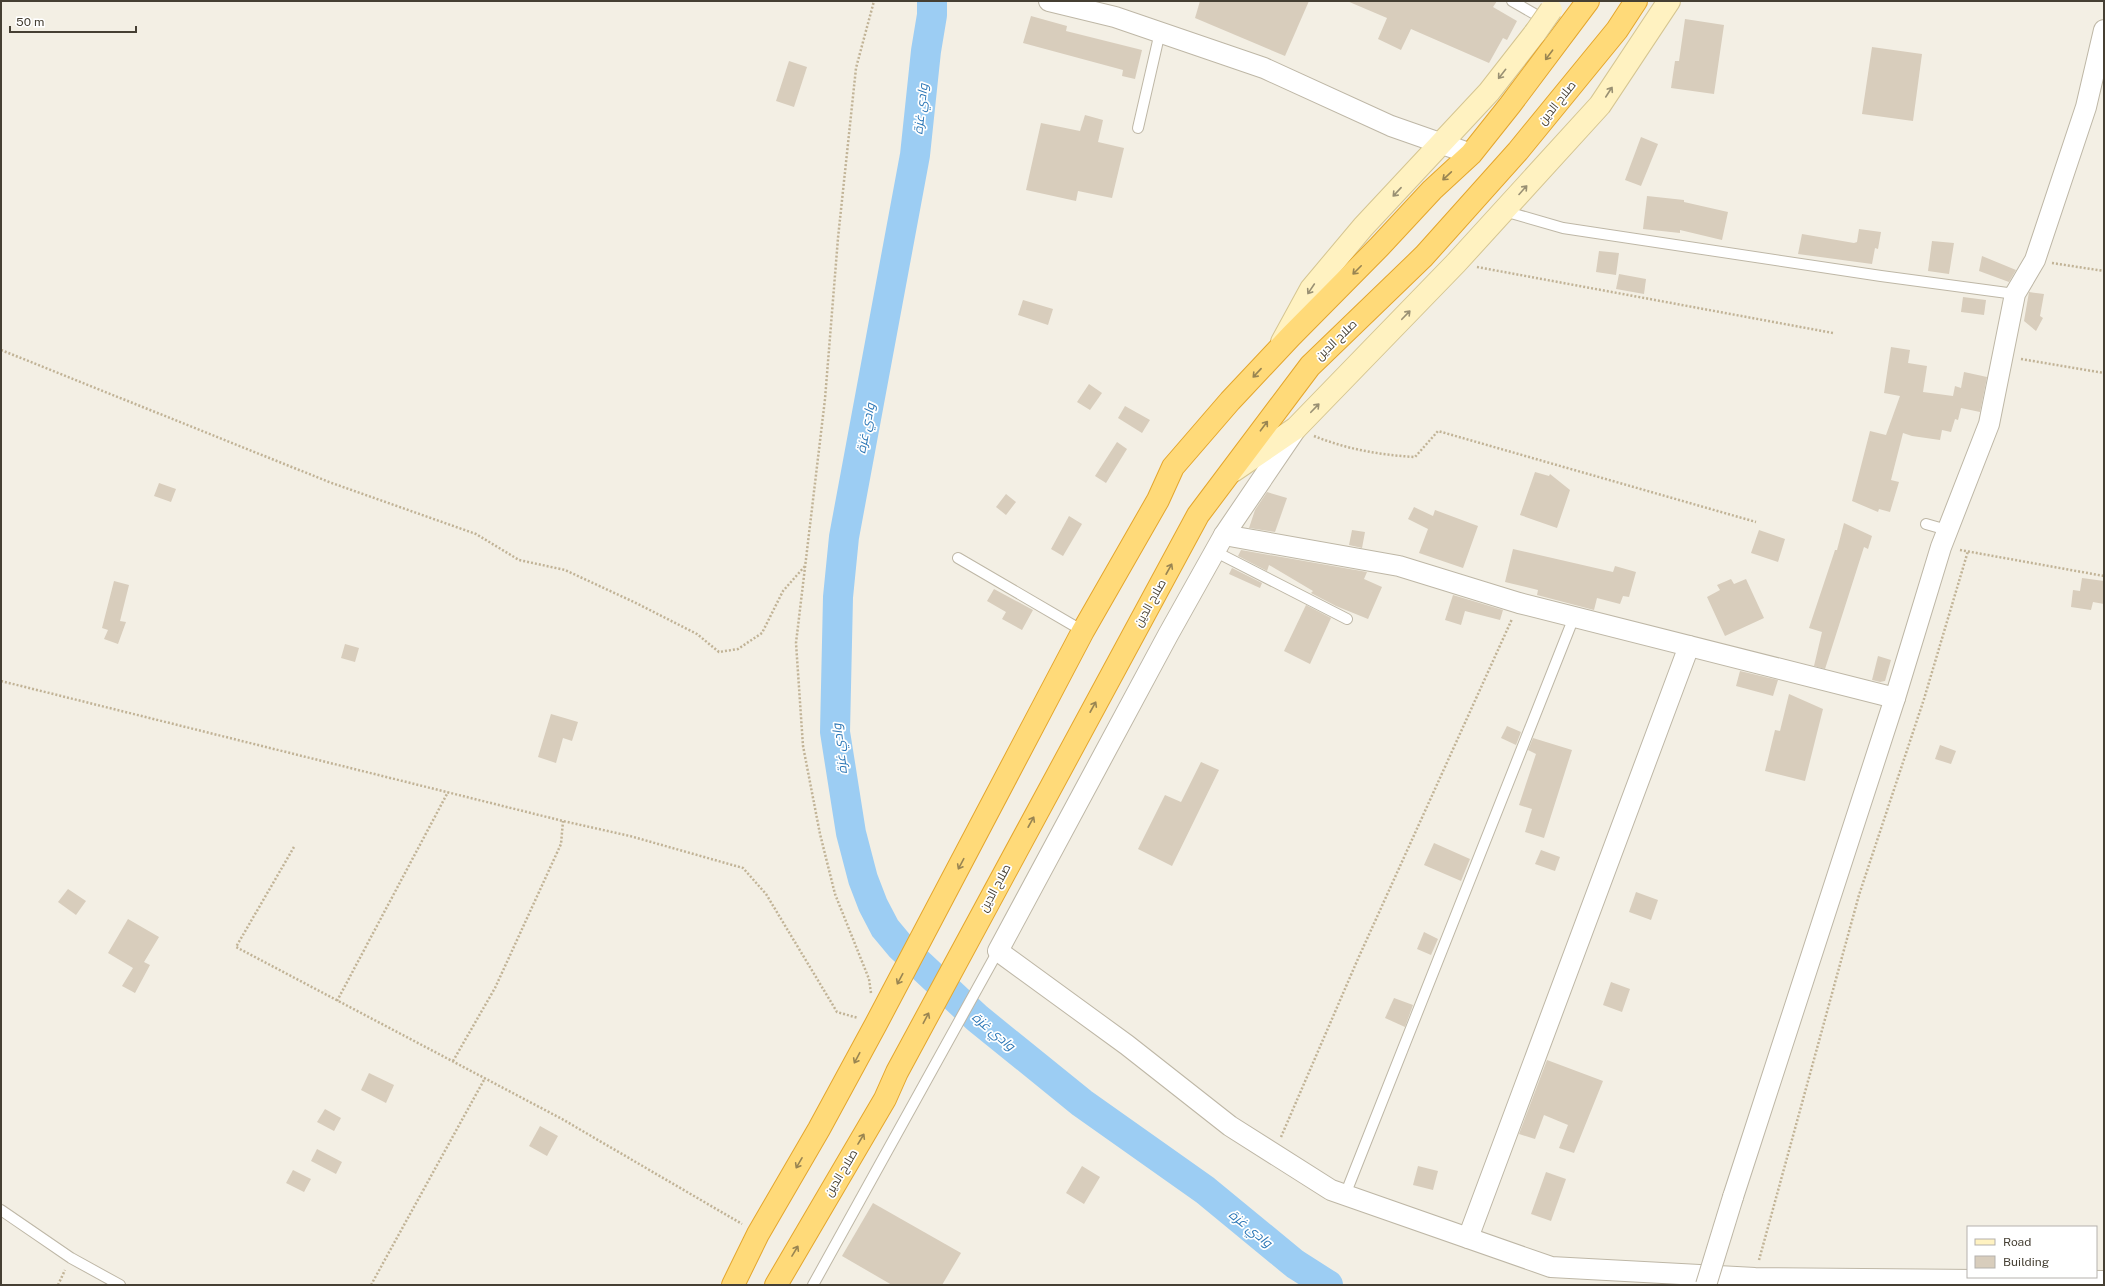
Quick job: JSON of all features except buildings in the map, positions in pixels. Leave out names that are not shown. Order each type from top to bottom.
[{"type":"highway","points":[[733,1285],[758,1234],[819,1129],[876,1024],[1083,631],[1158,500],[1174,467],[1230,401],[1277,351],[1379,248],[1432,190],[1471,154],[1553,22],[1588,1]]},
{"type":"highway","name":"صلاح الدين","points":[[776,1285],[885,1099],[1012,856],[1198,515],[1310,366],[1424,256],[1513,157],[1617,30],[1636,1]]},
{"type":"main road","points":[[1229,474],[1296,428],[1456,263],[1600,105],[1669,1]]},
{"type":"main road","points":[[1277,351],[1311,289],[1363,227],[1553,22]]},
{"type":"street","points":[[1049,1],[1115,17],[1264,68],[1391,126],[1471,154]]},
{"type":"street","points":[[1706,1285],[1733,1197],[1895,698],[1944,538],[1989,424],[2015,294],[2035,260],[2086,107],[2104,30]]},
{"type":"street","points":[[1296,428],[1220,543],[1168,635],[998,952],[1127,1046],[1230,1126],[1331,1190],[1551,1267],[1755,1278],[2104,1281]]},
{"type":"street","points":[[1220,543],[1399,566],[1519,603],[1895,698]]},
{"type":"street","points":[[1468,1238],[1689,646]]},
{"type":"lane","points":[[1512,1],[1553,22]]},
{"type":"lane","points":[[1138,128],[1160,32]]},
{"type":"lane","points":[[1504,211],[1563,228],[1881,276],[2015,294]]},
{"type":"lane","points":[[1926,524],[1944,538]]},
{"type":"lane","points":[[1220,543],[1347,619]]},
{"type":"lane","points":[[958,558],[1083,631]]},
{"type":"lane","points":[[1346,1195],[1574,617]]},
{"type":"lane","points":[[813,1285],[998,952]]},
{"type":"lane","points":[[1,1210],[71,1258],[120,1285]]},
{"type":"path","points":[[871,994],[869,979],[835,894],[820,834],[803,746],[796,643],[825,399],[838,238],[856,68],[874,1]]},
{"type":"path","points":[[2035,260],[2104,271]]},
{"type":"path","points":[[1456,263],[1833,333]]},
{"type":"path","points":[[1,350],[329,482],[476,534],[519,560],[565,570],[636,602],[690,631],[719,652],[738,649],[762,633],[783,591],[806,566]]},
{"type":"path","points":[[2002,356],[2104,373]]},
{"type":"path","points":[[1296,428],[1333,444],[1387,455],[1415,457],[1438,431],[1756,522]]},
{"type":"path","points":[[1944,538],[1968,551],[2104,576]]},
{"type":"path","points":[[1755,1278],[1859,896],[1924,699],[1968,551]]},
{"type":"path","points":[[1273,1154],[1357,961],[1519,603]]},
{"type":"path","points":[[1,682],[563,821],[630,836],[742,868],[766,894],[837,1012],[876,1024]]},
{"type":"path","points":[[337,1001],[448,792]]},
{"type":"path","points":[[453,1061],[495,988],[561,844],[563,821]]},
{"type":"path","points":[[294,847],[236,947],[562,1119],[758,1234]]},
{"type":"path","points":[[371,1285],[485,1078]]},
{"type":"path","points":[[58,1285],[71,1258]]},
{"type":"waterway","name":"وادي غزة","points":[[932,1],[932,15],[926,51],[915,155],[844,537],[838,597],[835,732],[851,833],[863,879],[873,905],[885,928],[900,946],[977,1018],[1082,1103],[1205,1190],[1295,1264],[1328,1285]]}]
